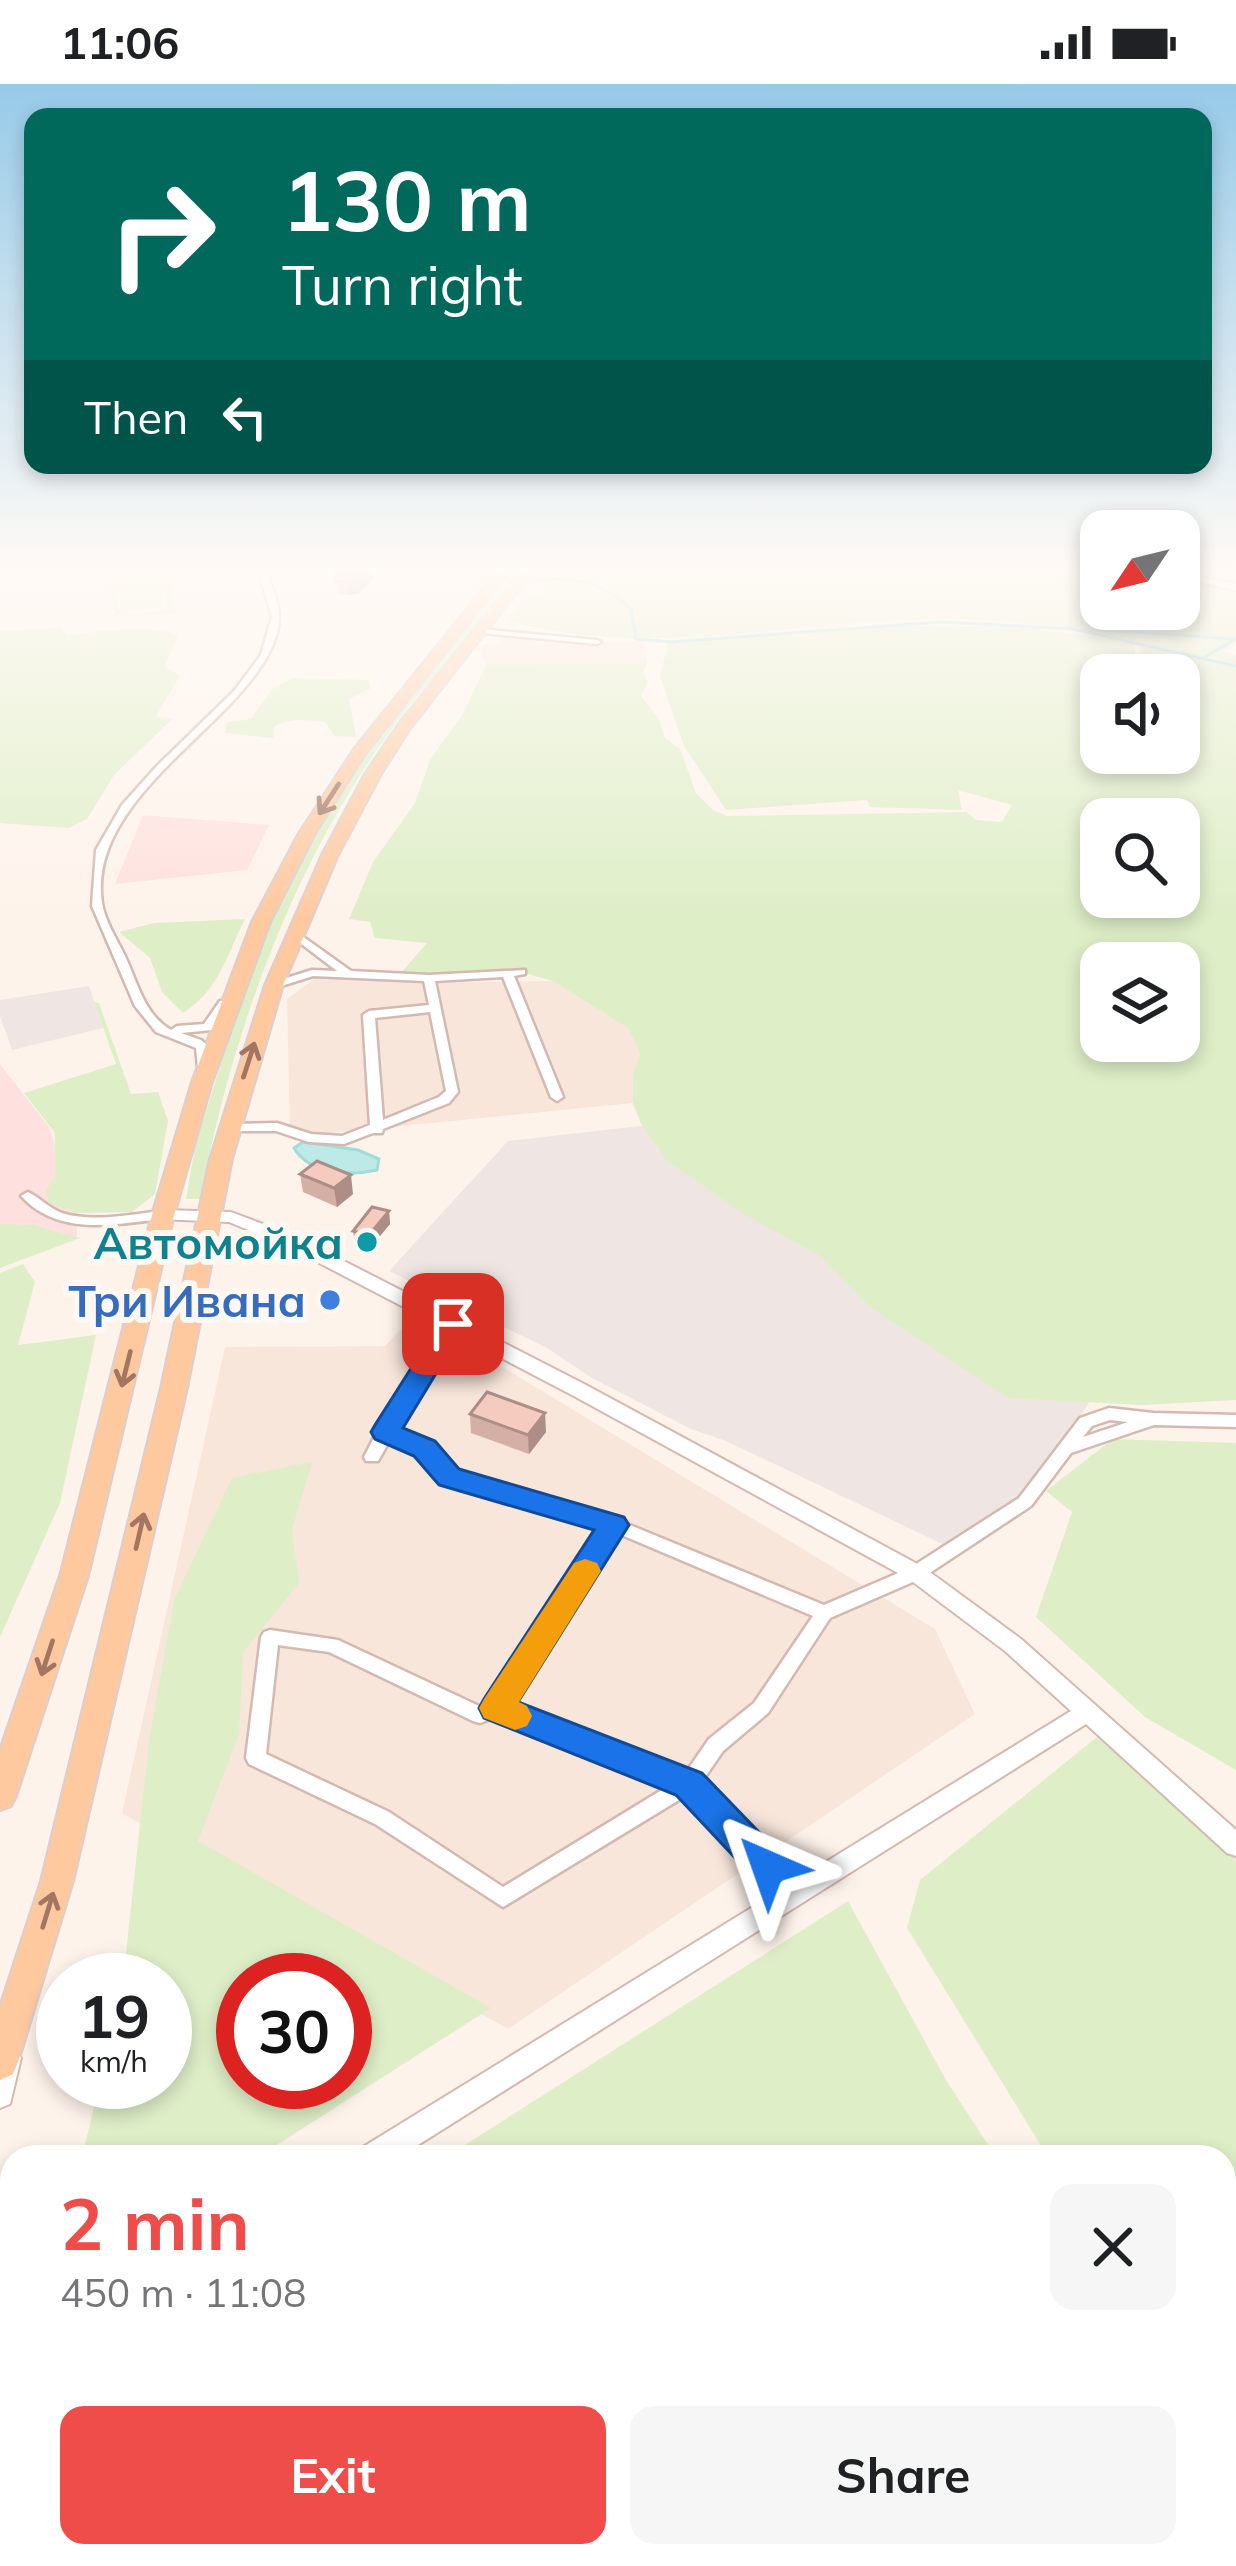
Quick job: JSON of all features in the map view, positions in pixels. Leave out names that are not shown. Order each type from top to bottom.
[{"type":"main road","points":[[0,1796],[74,1576],[164,1215],[232,996],[290,864],[353,760],[410,689]]},
{"type":"main road","points":[[0,2062],[86,1766],[229,1128],[274,985],[373,774],[435,689]]},
{"type":"street","points":[[204,1077],[202,1046],[159,1028],[145,1009],[96,900],[98,861],[109,831],[134,794],[241,689]]},
{"type":"street","points":[[295,934],[346,972]]},
{"type":"street","points":[[274,985],[312,973],[429,978],[514,973],[557,1096]]},
{"type":"street","points":[[229,1128],[277,1127],[309,1138],[344,1140],[445,1100],[452,1092],[429,978]]},
{"type":"street","points":[[145,1009],[168,1027],[196,1031],[212,1025],[232,996]]},
{"type":"street","points":[[377,1130],[369,1015],[436,1008]]},
{"type":"street","points":[[28,1196],[39,1210],[68,1220],[209,1214],[289,1240],[453,1324],[916,1574],[1013,1645],[1236,1845]]},
{"type":"street","points":[[372,1457],[453,1324]]},
{"type":"street","points":[[614,1525],[496,1708],[480,1715],[332,1646],[270,1637],[256,1758],[382,1818],[503,1898],[689,1784],[716,1744],[761,1708],[824,1613],[916,1574],[1025,1502],[1066,1449],[1153,1419],[1236,1421]]},
{"type":"street","points":[[385,1432],[424,1448],[449,1477],[521,1494],[614,1525],[824,1613]]},
{"type":"street","points":[[496,1708],[689,1784],[794,1895]]},
{"type":"street","points":[[393,2145],[1089,1712]]},
{"type":"street","points":[[0,2094],[15,2022]]},
{"type":"shaded area","points":[[143,815],[269,825],[247,870],[115,884]]},
{"type":"shaded area","points":[[321,974],[429,983],[553,981],[628,1028],[640,1054],[633,1103],[290,1137],[287,999]]},
{"type":"shaded area","points":[[89,986],[103,1028],[12,1050],[0,1016],[0,1000]]},
{"type":"shaded area","points":[[0,1064],[49,1127],[77,1216],[77,1236],[0,1264]]},
{"type":"shaded area","points":[[666,1123],[1093,1397],[1023,1500],[951,1548],[726,1441],[691,1429],[592,1378],[547,1348],[389,1271],[508,1141]]},
{"type":"shaded area","points":[[415,1314],[935,1629],[975,1714],[508,2029],[122,1813],[225,1347],[385,1346]]},
{"type":"green space","points":[[0,689],[172,689],[155,717],[172,719],[114,775],[87,819],[69,828],[0,823]]},
{"type":"green space","points":[[272,689],[369,689],[349,699],[356,737],[335,736],[325,722],[305,720],[274,727],[273,738],[225,733],[227,722],[251,719]]},
{"type":"green space","points":[[414,689],[425,689],[365,768],[300,883],[251,1007],[200,1199],[186,1199],[195,1147],[252,963],[314,832],[382,728]]},
{"type":"green space","points":[[475,689],[645,689],[641,696],[659,719],[665,738],[680,749],[696,793],[727,816],[966,812],[976,820],[1002,822],[1012,805],[958,790],[962,810],[870,807],[867,800],[726,810],[684,746],[664,689],[1080,689],[1080,774],[1200,774],[1200,689],[1236,689],[1236,1400],[1142,1405],[1009,1398],[871,1308],[820,1256],[746,1215],[667,1161],[641,1124],[633,1103],[633,1075],[640,1054],[628,1028],[553,981],[521,972],[399,975],[427,943],[375,938],[370,922],[349,919],[373,862],[415,803],[430,760]]},
{"type":"green space","points":[[245,919],[214,983],[183,1013],[162,992],[150,958],[119,932],[154,923]]},
{"type":"green space","points":[[94,1002],[99,1003],[131,1094],[158,1092],[168,1121],[155,1194],[132,1212],[76,1213],[49,1203],[46,1191],[55,1176],[55,1133],[24,1093],[116,1064]]},
{"type":"green space","points":[[0,1224],[33,1225],[80,1238],[0,1268]]},
{"type":"green space","points":[[23,1264],[35,1282],[18,1345],[96,1335],[60,1503],[0,1637],[0,1273]]},
{"type":"green space","points":[[1113,1439],[1236,1443],[1236,1770],[1145,1717],[1036,1617],[1072,1512],[1046,1491]]},
{"type":"green space","points":[[312,1462],[292,1529],[299,1583],[243,1653],[239,1734],[198,1841],[491,2008],[372,2084],[372,1953],[216,1953],[216,2109],[333,2109],[277,2145],[85,2145],[94,2109],[192,2109],[192,1953],[126,1953],[149,1741],[174,1600],[232,1478]]},
{"type":"green space","points":[[1097,1737],[1236,1857],[1236,2145],[1041,2145],[907,1928],[920,1880]]},
{"type":"green space","points":[[848,1901],[946,2080],[988,2145],[465,2145]]},
{"type":"water","points":[[303,1142],[358,1150],[379,1159],[377,1170],[343,1173],[320,1168],[294,1148]]},
{"type":"building","points":[[317,1161],[351,1175],[334,1188],[300,1174]]},
{"type":"building","points":[[372,1207],[389,1211],[369,1235],[353,1231]]},
{"type":"building","points":[[487,1392],[545,1413],[528,1435],[470,1414]]},
{"type":"slow traffic","points":[[515,1716],[496,1708],[585,1571]]},
{"type":"place","name":"Автомойка","points":[[367,1242]]},
{"type":"place","name":"Три Ивана","points":[[330,1300]]},
{"type":"route","points":[[453,1324],[385,1432],[424,1448],[449,1477],[521,1494],[614,1525],[496,1708],[689,1784],[768,1867]]}]
